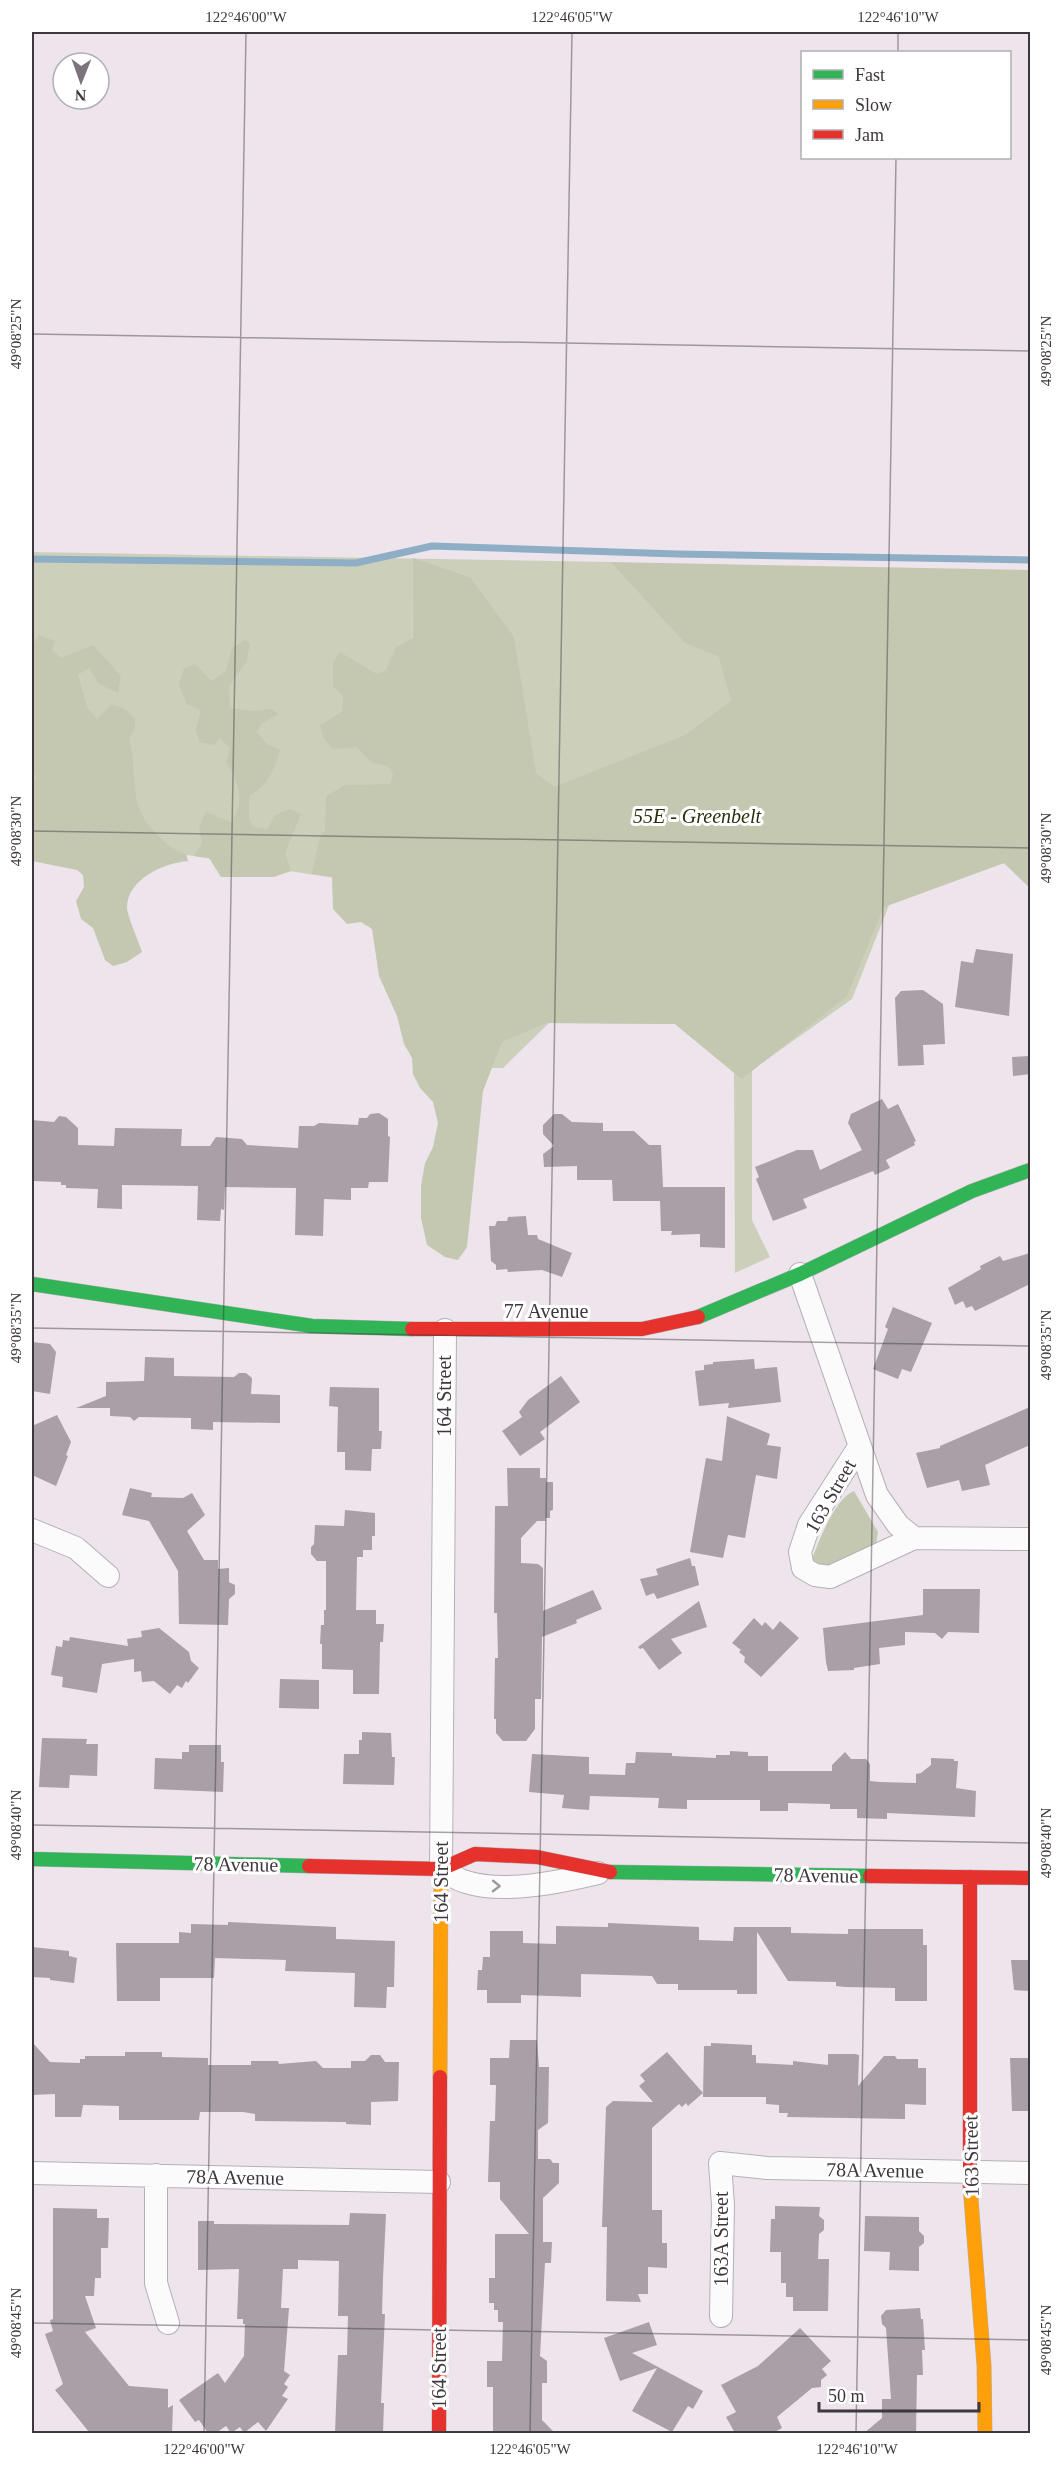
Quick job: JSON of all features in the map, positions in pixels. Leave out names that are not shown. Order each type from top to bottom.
[{"type":"street","name":"77 Avenue","points":[[32,1284],[295,1325],[445,1330],[619,1330],[665,1325],[711,1312],[800,1274],[972,1191],[1030,1170]]},
{"type":"street","name":"163 Street","points":[[800,1274],[876,1495],[898,1525],[914,1538]]},
{"type":"street","name":"164 Street","points":[[439,2433],[445,1330]]},
{"type":"street","name":"163 Street","points":[[859,1447],[809,1525],[800,1552],[803,1568],[815,1575],[830,1577],[914,1538],[1030,1539]]},
{"type":"street","points":[[32,1530],[76,1548],[108,1576]]},
{"type":"street","name":"78 Avenue","points":[[441,1869],[462,1858],[485,1854],[537,1857],[602,1872],[1030,1878]]},
{"type":"street","name":"78 Avenue","points":[[32,1859],[441,1869],[462,1881],[484,1885],[537,1886],[602,1872]]},
{"type":"street","name":"163 Street","points":[[970,1877],[969,2172],[984,2365],[985,2433]]},
{"type":"street","name":"78A Avenue","points":[[720,2163],[767,2168],[1030,2173]]},
{"type":"street","name":"163A Street","points":[[720,2163],[723,2205],[721,2316]]},
{"type":"street","name":"78A Avenue","points":[[32,2173],[439,2182]]},
{"type":"street","points":[[156,2175],[156,2283],[168,2323]]},
{"type":"green space","name":"55E - Greenbelt","points":[[32,552],[610,562],[651,606],[1030,607],[1030,888],[1004,863],[889,905],[852,999],[752,1070],[752,1220],[770,1257],[735,1273],[734,1073],[675,1024],[549,1023],[503,1068],[482,1068],[470,577],[413,559],[412,890],[32,831]]},
{"type":"green space","name":"55E - Greenbelt","points":[[413,558],[470,577],[514,637],[536,773],[554,787],[685,735],[731,701],[719,657],[685,643],[610,562],[1030,570],[1030,888],[1004,863],[884,907],[847,996],[742,1079],[675,1024],[546,1023],[502,1042],[483,1091],[467,1247],[458,1260],[445,1257],[427,1245],[421,1218],[421,1186],[425,1163],[433,1147],[438,1123],[433,1102],[420,1088],[413,1074],[412,1058],[404,1044],[397,1016],[379,976],[372,929],[361,922],[347,924],[333,909],[332,877],[312,874],[320,837],[325,830],[326,796],[345,785],[390,784],[393,774],[388,766],[373,763],[356,747],[333,749],[323,737],[320,725],[342,712],[343,696],[333,687],[333,662],[340,652],[377,674],[386,670],[396,647],[413,638]]},
{"type":"green space","points":[[39,635],[55,641],[52,650],[61,658],[93,645],[121,676],[118,693],[99,684],[89,668],[78,675],[87,707],[97,719],[112,704],[126,710],[135,718],[135,728],[129,738],[136,798],[140,809],[153,830],[168,845],[186,854],[188,861],[168,865],[148,874],[133,889],[127,908],[142,952],[127,962],[113,966],[105,960],[93,928],[81,919],[76,901],[84,887],[83,875],[77,870],[32,861],[32,786],[36,779],[32,761],[32,646]]},
{"type":"green space","points":[[245,640],[250,644],[246,663],[229,686],[230,708],[254,711],[272,709],[278,714],[261,724],[257,732],[267,744],[280,750],[269,777],[249,796],[249,818],[253,827],[267,829],[275,815],[290,809],[301,814],[285,853],[291,871],[274,877],[221,877],[209,858],[194,856],[202,843],[199,827],[206,812],[231,822],[238,807],[239,792],[226,762],[230,749],[220,737],[214,745],[199,742],[196,729],[201,711],[187,704],[179,685],[184,668],[195,664],[212,681],[226,671],[232,648]]},
{"type":"green space","points":[[854,1491],[878,1532],[876,1544],[836,1566],[820,1566],[812,1559],[823,1531],[840,1502]]},
{"type":"building","points":[[976,949],[1013,954],[1009,1016],[955,1007],[961,961],[973,963]]},
{"type":"building","points":[[923,990],[943,1004],[945,1044],[923,1045],[924,1065],[898,1066],[895,998],[901,991]]},
{"type":"building","points":[[1030,1056],[1030,1074],[1013,1076],[1012,1057]]},
{"type":"building","points":[[882,1099],[888,1109],[898,1104],[916,1141],[915,1145],[886,1160],[890,1168],[875,1175],[873,1171],[803,1199],[807,1208],[773,1221],[756,1179],[759,1177],[755,1167],[797,1150],[813,1150],[820,1170],[862,1150],[848,1123],[851,1114]]},
{"type":"building","points":[[379,1113],[388,1119],[388,1136],[390,1137],[388,1182],[369,1182],[368,1188],[351,1188],[351,1200],[324,1199],[323,1236],[295,1235],[296,1188],[225,1187],[224,1210],[221,1209],[220,1221],[197,1220],[198,1186],[122,1185],[122,1209],[97,1208],[98,1189],[66,1188],[66,1185],[61,1185],[61,1182],[32,1181],[32,1120],[54,1122],[59,1116],[66,1117],[78,1128],[78,1145],[114,1146],[115,1128],[182,1129],[181,1146],[210,1146],[216,1137],[242,1139],[247,1145],[298,1148],[299,1126],[314,1126],[319,1123],[358,1125],[359,1118],[367,1118],[370,1114]]},
{"type":"building","points":[[554,1114],[562,1114],[572,1122],[603,1123],[603,1131],[634,1131],[649,1145],[661,1145],[663,1187],[725,1187],[725,1248],[700,1247],[700,1234],[671,1235],[672,1231],[661,1231],[660,1201],[613,1201],[612,1180],[577,1180],[577,1166],[544,1167],[543,1154],[554,1146],[543,1134],[543,1125]]},
{"type":"building","points":[[526,1216],[528,1235],[537,1235],[538,1239],[572,1253],[562,1277],[542,1270],[508,1272],[507,1269],[496,1270],[496,1265],[491,1261],[489,1226],[495,1226],[497,1221],[507,1221],[508,1217]]},
{"type":"building","points":[[1030,1253],[1030,1284],[975,1311],[972,1306],[966,1308],[963,1301],[955,1305],[948,1288],[981,1269],[980,1266],[1000,1256],[1003,1261]]},
{"type":"building","points":[[893,1307],[932,1323],[911,1372],[902,1369],[898,1379],[873,1369],[888,1329],[885,1327]]},
{"type":"building","points":[[32,1342],[50,1344],[56,1352],[50,1394],[32,1391]]},
{"type":"building","points":[[145,1357],[174,1358],[174,1376],[234,1377],[239,1373],[246,1373],[252,1378],[251,1394],[280,1395],[280,1423],[213,1422],[213,1430],[191,1429],[191,1418],[139,1417],[134,1421],[130,1417],[110,1416],[110,1408],[76,1408],[106,1396],[106,1382],[144,1381]]},
{"type":"building","points":[[754,1359],[755,1369],[777,1367],[781,1402],[728,1408],[729,1403],[699,1406],[695,1371],[704,1370],[704,1365],[713,1364],[713,1362]]},
{"type":"building","points":[[561,1376],[580,1402],[540,1432],[545,1439],[520,1456],[502,1431],[522,1417],[519,1412],[528,1400]]},
{"type":"building","points":[[330,1387],[379,1388],[381,1449],[372,1449],[371,1471],[345,1470],[345,1452],[337,1452],[338,1407],[329,1406]]},
{"type":"building","points":[[1030,1407],[1030,1445],[985,1465],[990,1485],[962,1491],[959,1480],[927,1488],[916,1453],[940,1448],[940,1446]]},
{"type":"building","points":[[57,1415],[71,1442],[56,1486],[32,1475],[32,1426]]},
{"type":"building","points":[[727,1416],[770,1434],[767,1445],[781,1447],[777,1479],[756,1475],[745,1538],[728,1535],[723,1558],[690,1552],[706,1458],[722,1461]]},
{"type":"building","points":[[507,1468],[540,1468],[540,1478],[546,1478],[546,1482],[553,1482],[553,1510],[550,1511],[550,1518],[545,1518],[546,1521],[537,1521],[521,1538],[521,1563],[538,1564],[543,1568],[543,1611],[593,1590],[602,1609],[576,1620],[577,1623],[542,1637],[541,1699],[535,1699],[535,1729],[526,1741],[503,1741],[496,1733],[496,1719],[494,1719],[495,1658],[498,1658],[497,1613],[494,1613],[495,1506],[508,1506]]},
{"type":"building","points":[[130,1488],[152,1493],[151,1497],[183,1498],[192,1493],[205,1515],[187,1531],[204,1560],[218,1560],[218,1569],[229,1568],[229,1582],[235,1585],[235,1594],[229,1599],[228,1625],[179,1624],[178,1571],[149,1521],[122,1515]]},
{"type":"building","points":[[345,1510],[375,1513],[375,1536],[372,1536],[372,1550],[363,1550],[363,1557],[357,1557],[356,1610],[376,1610],[376,1624],[384,1624],[383,1642],[380,1642],[379,1694],[353,1694],[353,1670],[322,1669],[322,1644],[320,1644],[321,1625],[324,1625],[324,1610],[326,1610],[326,1561],[317,1561],[311,1554],[311,1547],[314,1544],[315,1525],[344,1526]]},
{"type":"building","points":[[690,1558],[692,1566],[695,1566],[699,1585],[657,1599],[654,1593],[646,1596],[640,1579],[658,1575],[656,1569]]},
{"type":"building","points":[[923,1589],[980,1589],[979,1633],[948,1632],[942,1639],[935,1633],[905,1632],[905,1645],[879,1648],[880,1664],[854,1668],[854,1670],[828,1671],[823,1628],[923,1615]]},
{"type":"building","points":[[699,1601],[707,1627],[671,1639],[682,1653],[659,1670],[643,1648],[638,1647]]},
{"type":"building","points":[[754,1618],[762,1626],[765,1622],[773,1630],[780,1621],[799,1638],[761,1677],[744,1662],[745,1657],[739,1652],[741,1650],[732,1643]]},
{"type":"building","points":[[159,1628],[189,1652],[191,1661],[199,1668],[188,1683],[186,1681],[182,1688],[177,1685],[170,1694],[154,1681],[142,1682],[141,1671],[134,1672],[134,1659],[102,1664],[97,1693],[62,1687],[63,1677],[51,1675],[56,1646],[62,1647],[63,1640],[69,1641],[70,1637],[128,1646],[127,1639],[142,1637],[141,1631]]},
{"type":"building","points":[[280,1679],[319,1680],[319,1709],[279,1708]]},
{"type":"building","points":[[362,1732],[391,1733],[392,1757],[395,1757],[394,1785],[343,1784],[344,1754],[359,1754],[359,1740],[362,1740]]},
{"type":"building","points":[[42,1738],[87,1739],[86,1744],[98,1744],[97,1776],[70,1775],[69,1788],[39,1787]]},
{"type":"building","points":[[189,1745],[221,1745],[221,1762],[224,1762],[223,1792],[154,1789],[155,1758],[182,1759],[182,1752],[189,1752]]},
{"type":"building","points":[[730,1751],[748,1752],[748,1756],[768,1756],[768,1771],[832,1771],[832,1765],[845,1752],[851,1759],[866,1759],[870,1764],[870,1781],[880,1782],[916,1783],[916,1774],[931,1765],[931,1758],[954,1759],[958,1761],[956,1788],[976,1791],[975,1817],[887,1813],[887,1819],[857,1818],[857,1809],[830,1809],[830,1804],[788,1803],[788,1811],[760,1811],[760,1800],[687,1800],[687,1809],[658,1808],[659,1798],[590,1796],[589,1810],[562,1808],[564,1795],[529,1792],[532,1754],[589,1757],[589,1774],[625,1775],[626,1763],[635,1763],[636,1752],[716,1758],[716,1755],[730,1755]]},
{"type":"building","points":[[228,1922],[336,1927],[336,1939],[395,1941],[394,1987],[387,1987],[386,2008],[354,2007],[355,1973],[285,1971],[286,1960],[215,1958],[214,1978],[160,1978],[160,2001],[117,2001],[116,1943],[179,1943],[179,1932],[191,1933],[191,1924],[228,1925]]},
{"type":"building","points":[[608,1923],[699,1927],[699,1940],[733,1941],[734,1927],[791,1927],[791,1933],[848,1934],[848,1929],[923,1929],[923,1945],[927,1945],[927,2001],[895,2001],[895,1988],[845,1987],[836,1986],[836,1982],[788,1981],[757,1932],[757,1994],[737,1994],[737,1990],[678,1990],[678,1984],[657,1984],[652,1976],[581,1974],[581,1997],[521,1995],[521,2003],[487,2003],[487,1990],[477,1990],[478,1970],[482,1970],[483,1957],[490,1957],[490,1931],[523,1931],[523,1943],[556,1944],[556,1926],[608,1927]]},
{"type":"building","points":[[32,1947],[69,1951],[69,1956],[77,1958],[74,1983],[32,1977]]},
{"type":"building","points":[[1011,1960],[1030,1960],[1030,1991],[1014,1990]]},
{"type":"building","points":[[510,2040],[537,2040],[539,2067],[549,2067],[548,2123],[538,2130],[538,2159],[550,2159],[553,2163],[559,2163],[559,2183],[543,2198],[543,2242],[552,2242],[551,2263],[545,2263],[540,2356],[547,2361],[547,2383],[542,2383],[542,2420],[555,2433],[493,2433],[493,2387],[487,2387],[487,2361],[502,2361],[503,2322],[498,2322],[498,2310],[494,2310],[494,2303],[489,2303],[489,2278],[495,2278],[495,2234],[529,2234],[500,2199],[500,2182],[488,2182],[490,2121],[495,2121],[496,2085],[490,2085],[490,2058],[509,2058]]},
{"type":"building","points":[[32,2042],[50,2062],[80,2063],[80,2059],[85,2059],[85,2056],[125,2056],[125,2052],[162,2052],[162,2057],[208,2058],[208,2065],[251,2065],[251,2061],[278,2061],[279,2064],[316,2061],[323,2068],[351,2068],[351,2061],[365,2061],[371,2055],[380,2055],[385,2062],[399,2062],[398,2101],[371,2102],[371,2125],[346,2124],[346,2122],[255,2121],[255,2114],[243,2112],[200,2112],[199,2120],[119,2120],[119,2106],[83,2105],[81,2117],[55,2117],[55,2094],[32,2095]]},
{"type":"building","points":[[711,2043],[752,2045],[752,2055],[756,2055],[756,2063],[793,2065],[793,2061],[828,2065],[828,2054],[859,2055],[858,2086],[884,2056],[895,2056],[897,2059],[918,2059],[918,2068],[926,2068],[926,2105],[905,2104],[905,2119],[787,2117],[788,2113],[779,2113],[779,2105],[766,2104],[766,2097],[703,2097],[704,2046],[711,2046]]},
{"type":"building","points":[[667,2052],[703,2093],[688,2106],[686,2103],[682,2107],[679,2104],[652,2128],[652,2210],[662,2210],[662,2243],[667,2243],[667,2268],[648,2267],[648,2294],[638,2294],[641,2302],[606,2301],[607,2227],[602,2227],[606,2107],[613,2101],[653,2102],[639,2086],[645,2081],[640,2075]]},
{"type":"building","points":[[1010,2058],[1030,2058],[1030,2111],[1012,2111]]},
{"type":"building","points":[[775,2206],[820,2207],[819,2216],[824,2220],[824,2230],[819,2234],[818,2259],[829,2259],[828,2311],[793,2311],[793,2297],[786,2297],[786,2283],[781,2283],[781,2252],[770,2252],[771,2219],[775,2219]]},
{"type":"building","points":[[53,2208],[97,2209],[97,2218],[109,2218],[108,2248],[101,2248],[101,2278],[95,2278],[94,2296],[85,2296],[96,2328],[85,2332],[129,2386],[168,2389],[168,2408],[173,2405],[172,2433],[89,2432],[55,2390],[63,2384],[45,2334],[53,2331],[50,2320],[53,2319]]},
{"type":"building","points":[[350,2213],[386,2214],[382,2314],[385,2314],[381,2403],[384,2403],[383,2433],[335,2433],[338,2355],[347,2355],[348,2316],[338,2316],[339,2261],[298,2260],[298,2269],[283,2269],[281,2308],[289,2308],[284,2371],[290,2375],[284,2384],[288,2387],[282,2396],[288,2399],[266,2431],[258,2422],[244,2433],[240,2427],[231,2433],[226,2426],[216,2433],[208,2433],[199,2420],[195,2422],[179,2400],[218,2373],[225,2383],[244,2356],[245,2324],[243,2324],[243,2319],[237,2319],[239,2269],[198,2270],[198,2221],[214,2221],[214,2224],[349,2225]]},
{"type":"building","points":[[865,2216],[919,2217],[919,2231],[924,2236],[924,2243],[919,2247],[919,2271],[889,2270],[890,2252],[864,2251]]},
{"type":"building","points":[[920,2308],[925,2350],[922,2350],[923,2375],[917,2375],[916,2433],[864,2433],[882,2418],[882,2399],[891,2399],[886,2328],[882,2324],[881,2316],[886,2310]]},
{"type":"building","points":[[649,2322],[657,2345],[632,2353],[703,2391],[693,2409],[688,2406],[672,2432],[632,2411],[657,2368],[620,2381],[604,2338]]},
{"type":"building","points":[[800,2328],[831,2361],[822,2369],[827,2375],[821,2380],[821,2387],[812,2388],[777,2417],[782,2428],[773,2433],[735,2433],[726,2417],[736,2412],[721,2385],[758,2366]]},
{"type":"waterway","points":[[32,559],[356,563],[432,546],[677,554],[1030,560]]},
{"type":"traffic: fast","points":[[698,1317],[800,1274],[972,1191],[1030,1170]]},
{"type":"traffic: fast","points":[[32,1284],[312,1326],[412,1329]]},
{"type":"traffic: fast","points":[[32,1859],[309,1866]]},
{"type":"traffic: fast","points":[[610,1872],[870,1876]]},
{"type":"traffic: slow","points":[[440,2077],[441,1869]]},
{"type":"traffic: slow","points":[[970,2186],[984,2365],[985,2434]]},
{"type":"traffic: jam","points":[[412,1329],[642,1329],[698,1317]]},
{"type":"traffic: jam","points":[[309,1866],[441,1869],[475,1854],[537,1857],[610,1872]]},
{"type":"traffic: jam","points":[[870,1876],[1030,1878]]},
{"type":"traffic: jam","points":[[970,1877],[970,2186]]},
{"type":"traffic: jam","points":[[439,2434],[440,2077]]}]
